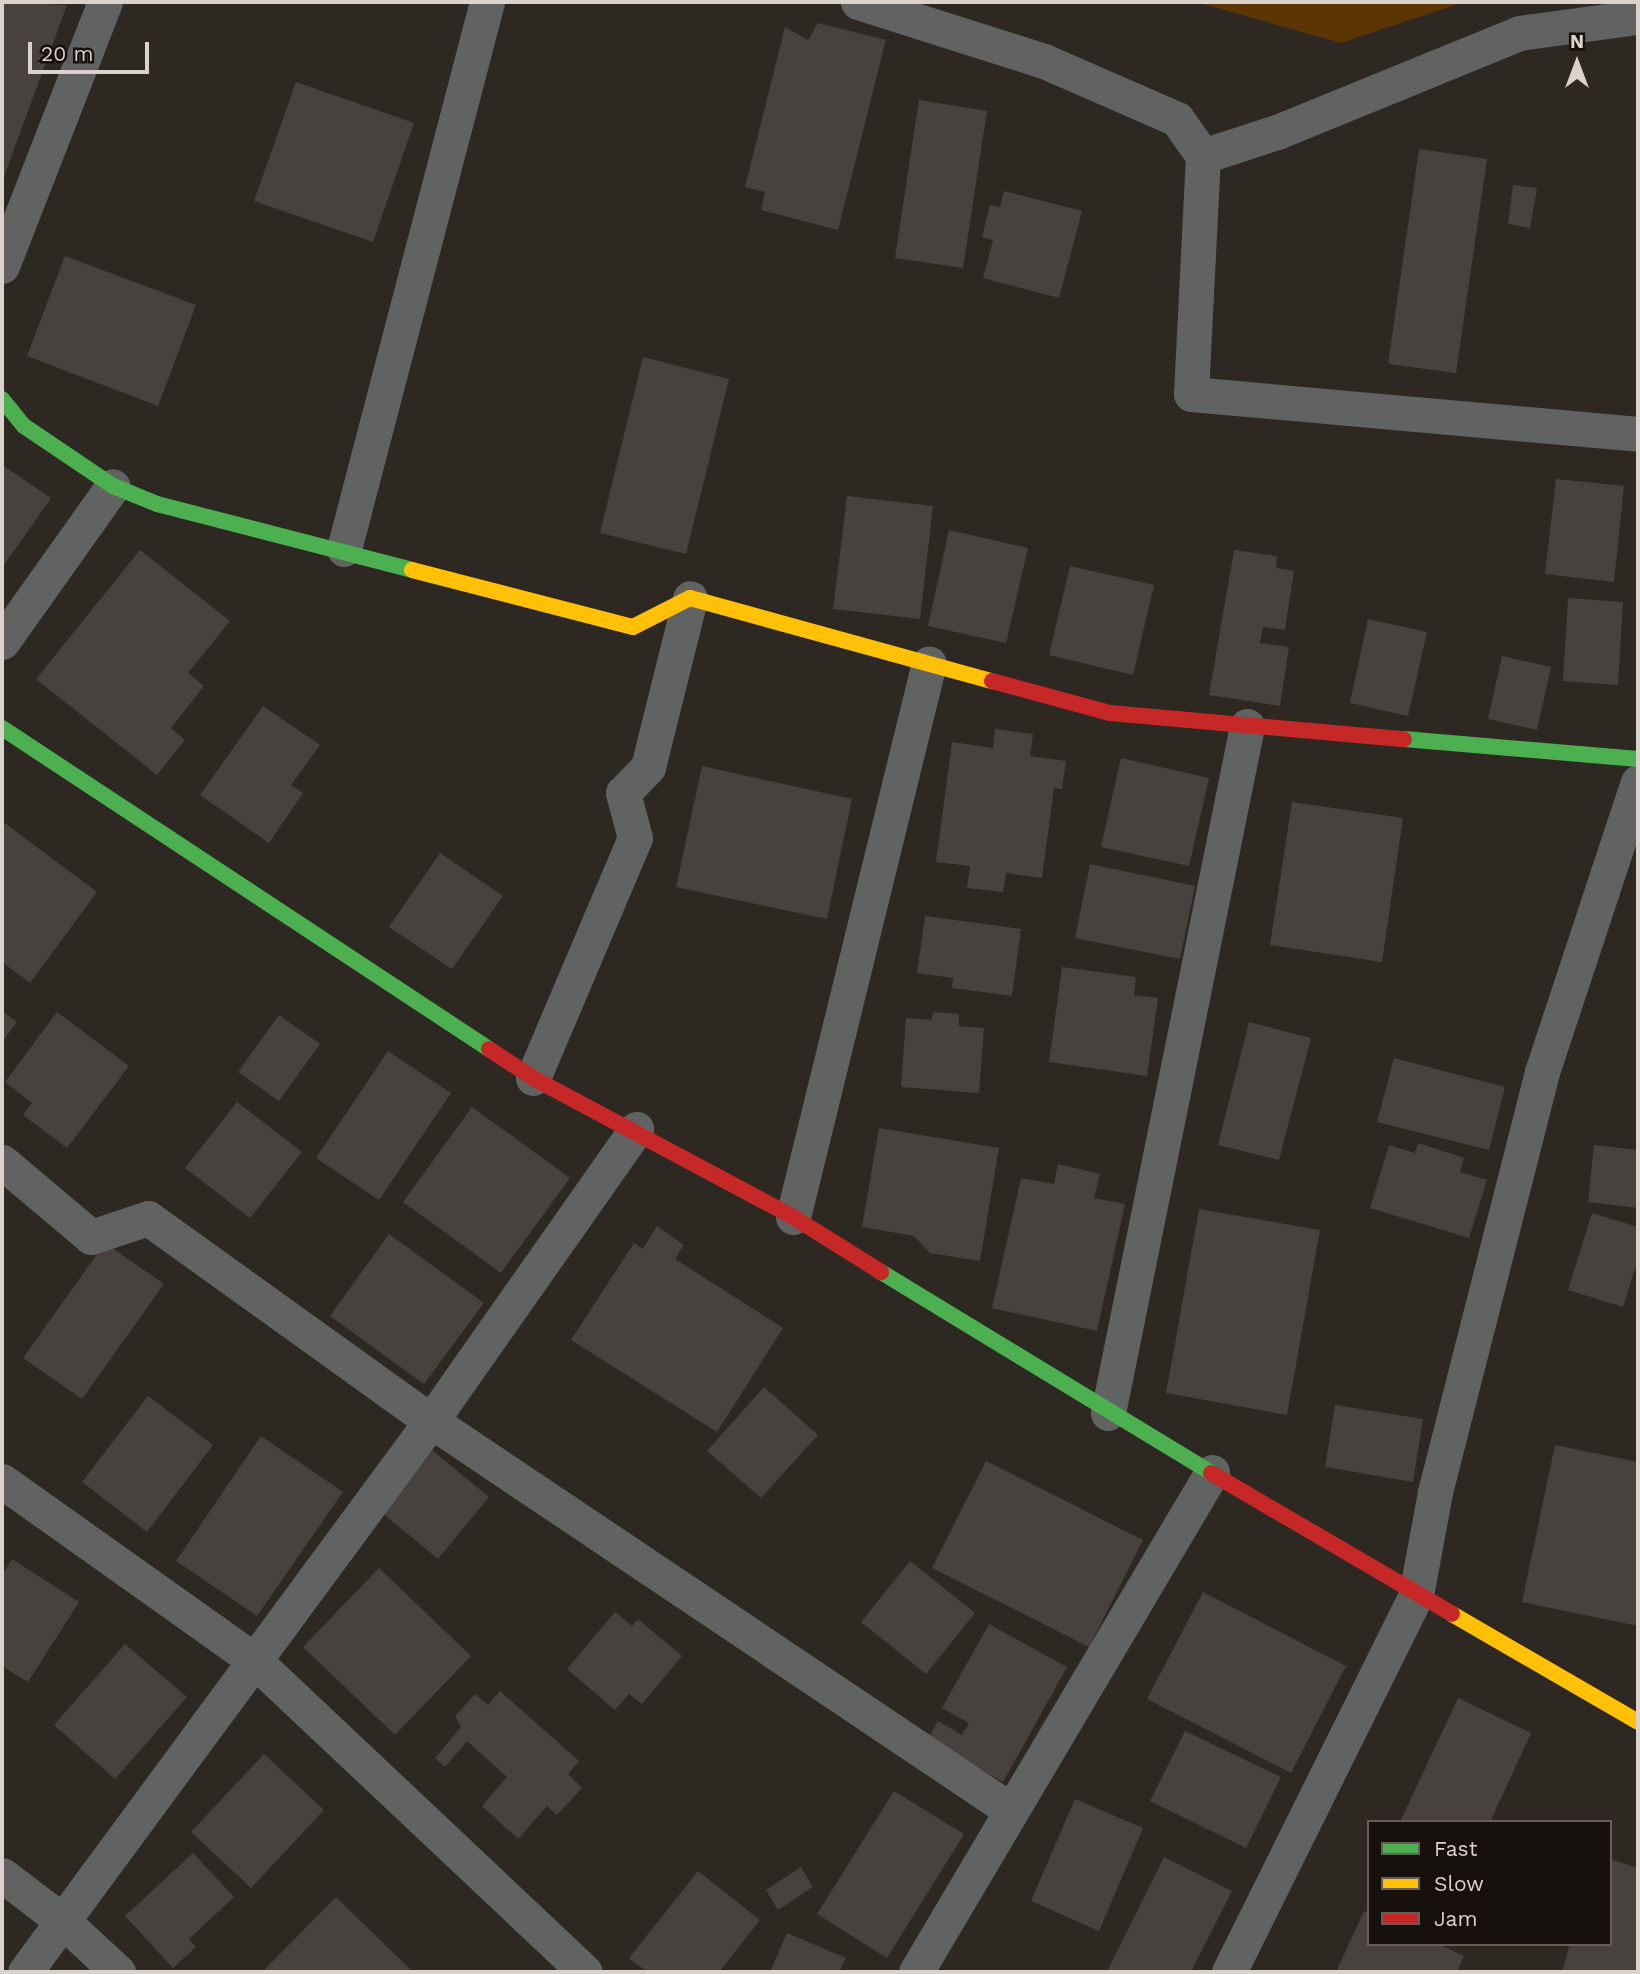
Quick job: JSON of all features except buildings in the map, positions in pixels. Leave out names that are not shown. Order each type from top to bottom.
[{"type":"main road","points":[[2,400],[24,426],[113,486],[157,504],[344,549],[633,626],[690,598],[1110,713],[1638,759]]},
{"type":"main road","points":[[2,728],[533,1078],[636,1129],[793,1217],[1108,1413],[1638,1722]]},
{"type":"street","points":[[2,265],[105,2]]},
{"type":"street","points":[[344,549],[487,2]]},
{"type":"street","points":[[858,2],[1044,61],[1177,119],[1203,156],[1191,394],[1638,435]]},
{"type":"street","points":[[1203,156],[1277,132],[1519,33],[1638,17]]},
{"type":"street","points":[[2,642],[113,486]]},
{"type":"street","points":[[533,1078],[635,838],[623,793],[648,767],[690,598]]},
{"type":"street","points":[[793,1217],[929,663]]},
{"type":"street","points":[[1108,1413],[1247,726]]},
{"type":"street","points":[[1228,1972],[1416,1595],[1435,1492],[1542,1072],[1638,782]]},
{"type":"street","points":[[25,1972],[431,1421],[636,1129]]},
{"type":"street","points":[[2,1162],[91,1237],[148,1218],[431,1421],[1009,1809]]},
{"type":"street","points":[[916,1972],[1009,1809],[1212,1472]]},
{"type":"street","points":[[2,1481],[255,1661],[585,1972]]},
{"type":"street","points":[[2,1875],[64,1922],[118,1972]]},
{"type":"shaded area","points":[[1196,2],[1464,2],[1341,43]]},
{"type":"traffic: fast","points":[[2,399],[24,426],[113,486],[157,504],[412,570]]},
{"type":"traffic: fast","points":[[2,728],[489,1049]]},
{"type":"traffic: fast","points":[[1404,739],[1638,759]]},
{"type":"traffic: fast","points":[[881,1272],[1211,1473]]},
{"type":"traffic: slow","points":[[412,570],[633,627],[690,598],[992,681]]},
{"type":"traffic: slow","points":[[1452,1614],[1638,1722]]},
{"type":"traffic: jam","points":[[992,681],[1110,713],[1404,739]]},
{"type":"traffic: jam","points":[[489,1049],[533,1078],[793,1217],[881,1272]]},
{"type":"traffic: jam","points":[[1211,1473],[1452,1614]]}]
